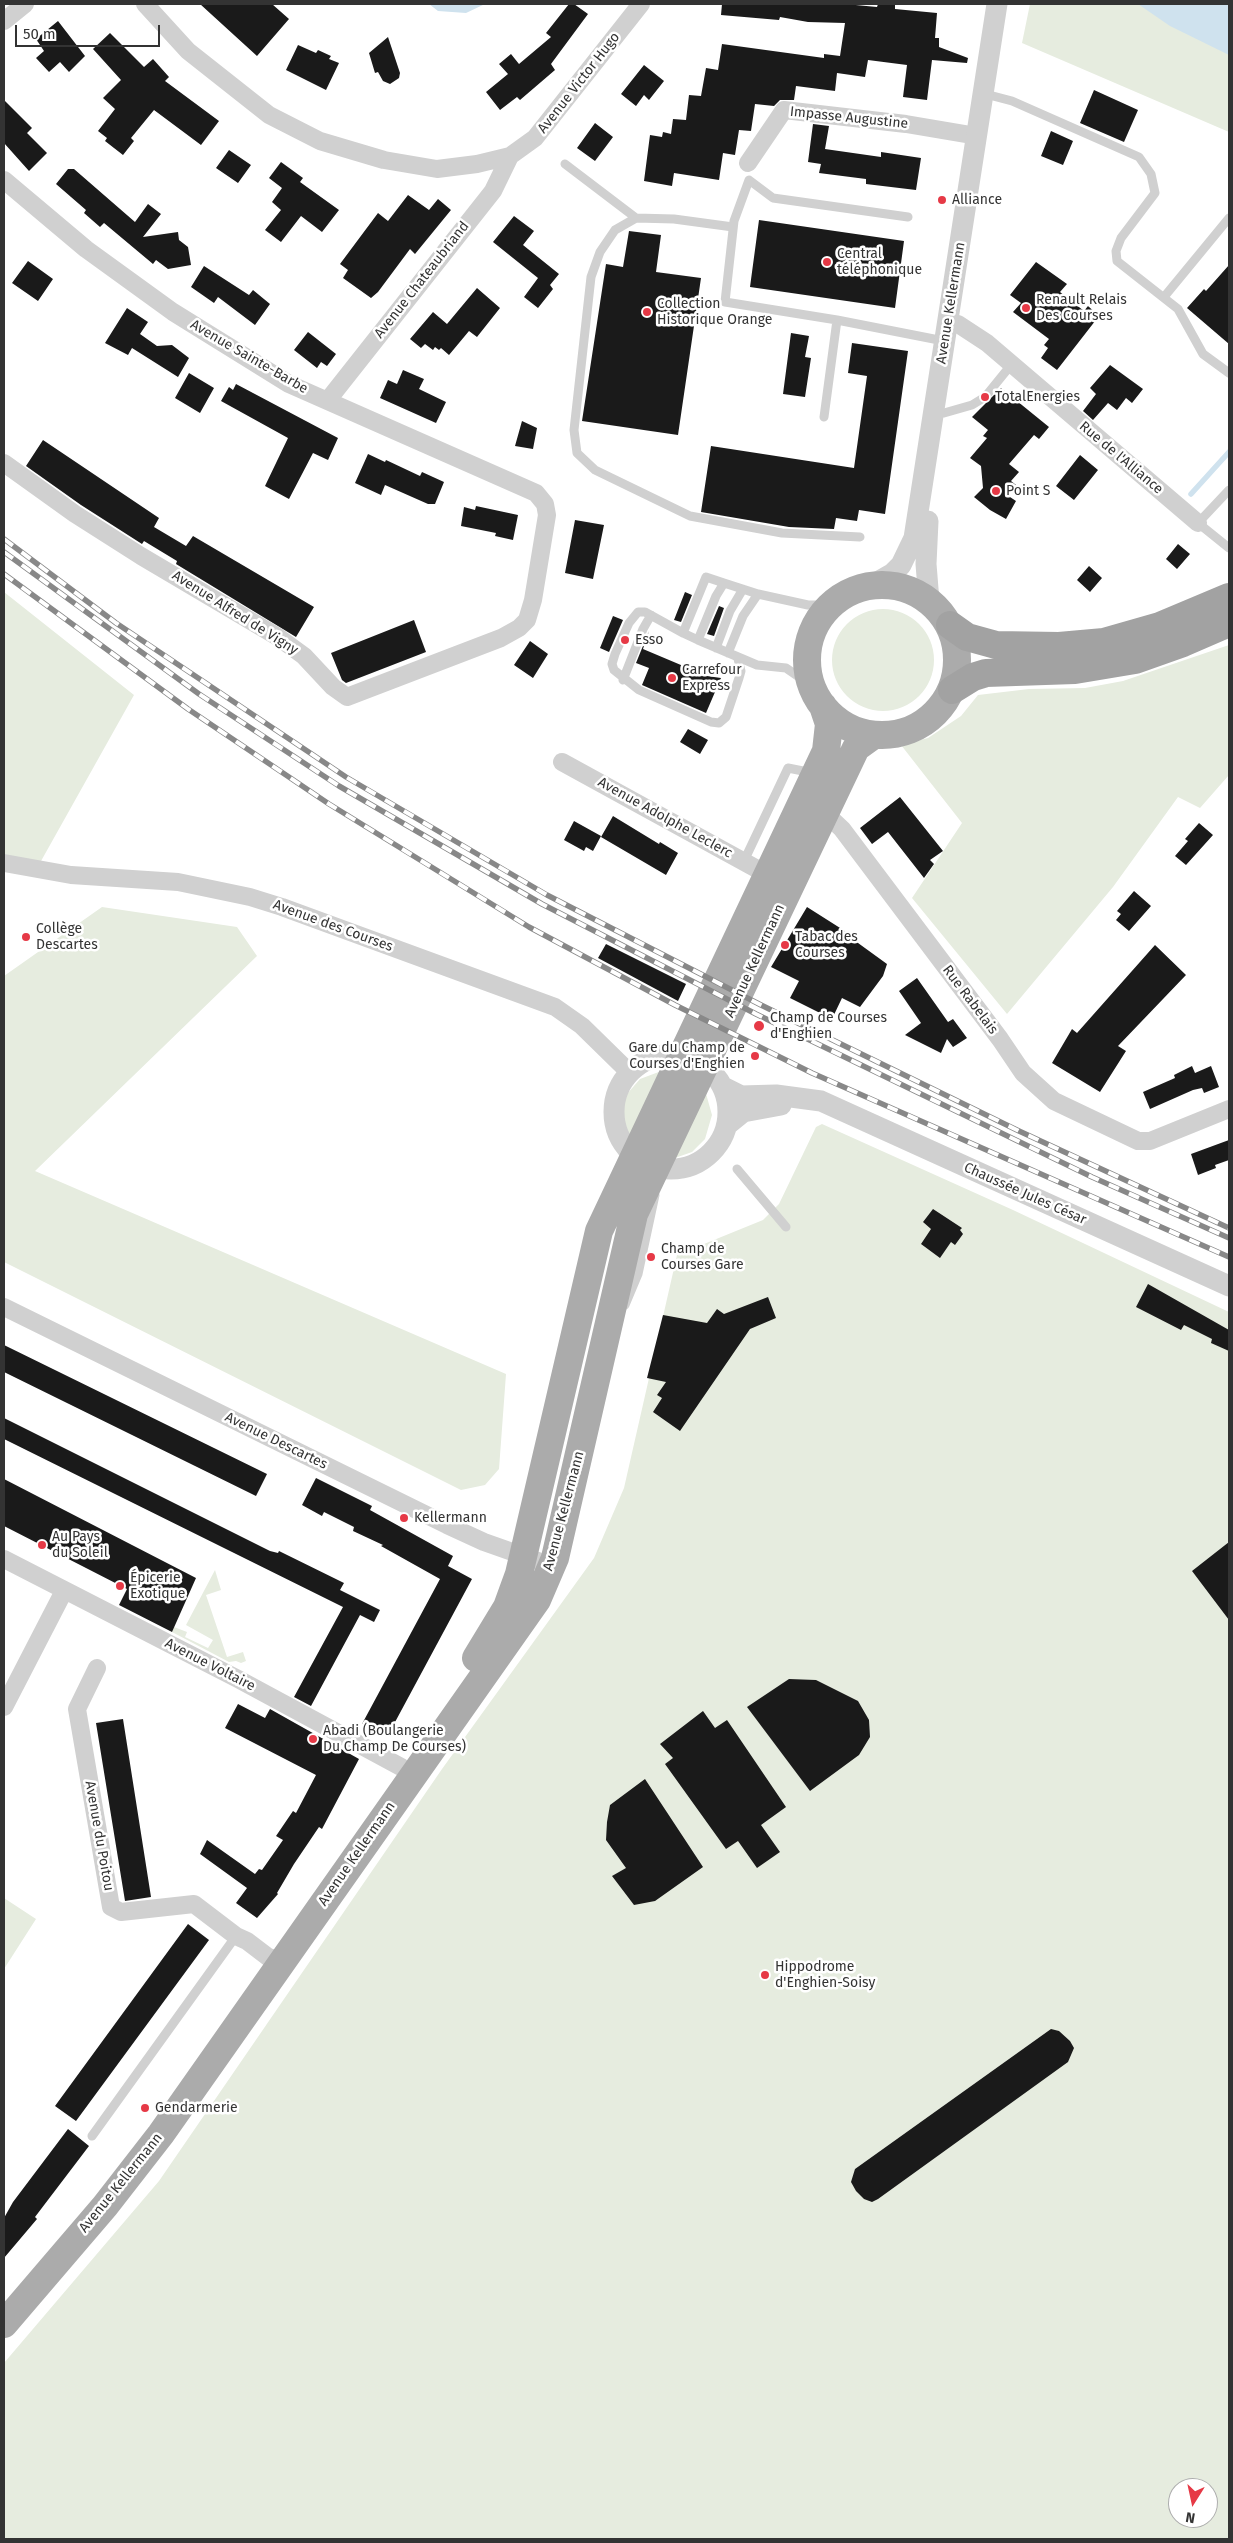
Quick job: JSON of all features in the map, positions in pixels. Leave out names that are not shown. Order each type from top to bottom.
[{"type":"highway","points":[[950,625],[967,637],[996,645],[1022,647],[1104,642],[1160,626],[1229,597]]},
{"type":"highway","points":[[952,690],[986,672],[1075,670],[1135,660],[1229,624]]},
{"type":"main road","points":[[872,585],[896,586],[919,594],[929,601],[950,625],[958,657],[956,679],[952,690],[937,712],[914,728],[888,735],[874,735],[846,726],[818,696],[808,668],[808,649],[816,624],[831,604],[844,595],[872,585]]},
{"type":"main road","name":"Avenue Kellermann","points":[[694,1060],[768,875],[816,774],[829,738],[829,724],[818,696]]},
{"type":"main road","name":"Avenue Kellermann","points":[[407,1772],[494,1630],[514,1590],[524,1558],[599,1231],[645,1162],[694,1060],[825,813],[856,748],[874,735]]},
{"type":"main road","name":"Avenue Kellermann","points":[[6,2310],[98,2213],[161,2134],[275,1959],[407,1772],[527,1616],[537,1600],[552,1566],[645,1162]]},
{"type":"street","points":[[4,21],[25,4]]},
{"type":"street","name":"Avenue Victor Hugo","points":[[145,4],[188,51],[269,115],[320,141],[384,160],[437,169],[477,164],[510,156],[535,138],[641,4]]},
{"type":"street","name":"Avenue Kellermann","points":[[929,601],[926,540],[944,413],[950,329],[997,4]]},
{"type":"street","name":"Avenue Kellermann","points":[[872,585],[893,573],[907,557],[914,538],[1009,4]]},
{"type":"street","name":"Impasse Augustine","points":[[748,163],[784,110],[906,124],[977,136]]},
{"type":"street","name":"Avenue Chateaubriand","points":[[328,400],[493,191],[510,156]]},
{"type":"street","name":"Avenue Sainte-Barbe","points":[[4,180],[86,249],[173,312],[289,384],[536,493],[545,504]]},
{"type":"street","name":"Rue de l'Alliance","points":[[950,329],[987,342],[1011,365],[1198,523]]},
{"type":"street","name":"Avenue Alfred de Vigny","points":[[4,463],[75,514],[141,556],[278,637],[304,656],[333,687],[347,698],[501,638],[519,628],[526,620],[532,600],[546,515],[545,504]]},
{"type":"street","name":"Avenue Adolphe Leclerc","points":[[562,762],[768,875]]},
{"type":"street","name":"Rue Rabelais","points":[[825,813],[842,829],[1023,1073],[1054,1101],[1138,1141],[1150,1141],[1229,1110]]},
{"type":"street","name":"Avenue des Courses","points":[[4,863],[70,875],[178,882],[250,897],[282,907],[555,1007],[582,1026],[630,1073]]},
{"type":"street","points":[[666,1055],[694,1060],[723,1087],[728,1109],[727,1125],[716,1149],[699,1163],[679,1169],[645,1162],[623,1144],[615,1127],[614,1108],[618,1090],[630,1073],[650,1059],[666,1055]]},
{"type":"street","name":"Chaussée Jules César","points":[[723,1087],[741,1096],[776,1095],[821,1101],[1229,1286]]},
{"type":"street","name":"Chaussée Jules César","points":[[727,1125],[743,1112],[770,1106],[821,1101]]},
{"type":"street","name":"Avenue Descartes","points":[[4,1307],[446,1525],[524,1558],[552,1566]]},
{"type":"street","name":"Avenue Voltaire","points":[[4,1559],[238,1679],[407,1772]]},
{"type":"street","points":[[4,1707],[64,1591]]},
{"type":"street","name":"Avenue du Poitou","points":[[97,1668],[77,1709],[111,1907],[121,1912],[190,1903],[236,1936],[275,1959]]},
{"type":"lane","points":[[993,96],[1012,101],[1139,157],[1151,174],[1155,193],[1121,238],[1116,251],[1116,261],[1178,309],[1203,354],[1229,373]]},
{"type":"lane","points":[[564,164],[636,218]]},
{"type":"lane","points":[[908,217],[773,198],[749,180],[733,227],[725,302],[837,320],[950,329]]},
{"type":"lane","points":[[733,227],[674,219],[636,218],[616,230],[605,244],[600,252],[592,277],[574,430],[577,453],[595,470],[690,516],[782,533],[860,538]]},
{"type":"lane","points":[[1164,297],[1229,218]]},
{"type":"lane","points":[[824,417],[837,320]]},
{"type":"lane","points":[[944,413],[972,405],[986,397],[1011,365]]},
{"type":"lane","points":[[1229,490],[1198,523],[1229,548]]},
{"type":"lane","points":[[683,633],[706,577],[758,594],[808,605],[831,604]]},
{"type":"lane","points":[[698,640],[716,596],[724,583]]},
{"type":"lane","points":[[716,648],[730,611],[743,589]]},
{"type":"lane","points":[[728,653],[743,616],[758,594]]},
{"type":"lane","points":[[738,659],[741,671],[739,678],[726,717],[719,723],[652,696],[623,680],[614,670],[612,664],[625,630],[638,612],[651,615],[683,633],[738,659],[757,665],[786,668],[818,696]]},
{"type":"lane","points":[[623,680],[643,629],[651,615]]},
{"type":"lane","points":[[1183,643],[1229,632]]},
{"type":"lane","points":[[744,861],[788,768],[816,774]]},
{"type":"lane","points":[[737,1170],[786,1226]]},
{"type":"lane","points":[[92,2136],[236,1936]]},
{"type":"shaded area","points":[[1030,4],[1229,4],[1229,132],[1022,43]]},
{"type":"shaded area","points":[[4,592],[134,695],[36,870],[4,863]]},
{"type":"shaded area","points":[[883,609],[902,613],[919,624],[930,641],[934,660],[930,679],[919,696],[902,707],[883,711],[864,707],[847,696],[836,679],[832,660],[836,641],[847,624],[864,613]]},
{"type":"shaded area","points":[[1229,645],[1229,775],[1200,808],[1178,797],[1113,887],[1007,1014],[912,898],[962,823],[901,745],[928,738],[961,716],[978,695],[1029,689],[1085,688],[1123,681]]},
{"type":"shaded area","points":[[102,907],[237,927],[257,956],[35,1171],[506,1374],[499,1469],[485,1485],[461,1490],[4,1262],[4,976]]},
{"type":"shaded area","points":[[664,1070],[631,1140],[623,1122],[624,1104],[627,1094],[640,1079]]},
{"type":"shaded area","points":[[705,1090],[712,1115],[705,1139],[692,1152],[672,1159]]},
{"type":"shaded area","name":"Hippodrome d'Enghien-Soisy","points":[[822,1124],[1013,1210],[1229,1312],[1229,2539],[4,2539],[4,2363],[159,2181],[442,1769],[594,1558],[624,1488],[677,1255],[763,1220],[779,1204],[816,1127]]},
{"type":"shaded area","points":[[215,1570],[221,1590],[206,1595],[227,1657],[243,1652],[246,1661],[241,1663],[236,1661],[229,1662],[172,1632],[174,1627],[187,1632],[185,1637],[208,1648],[213,1640],[186,1625]]},
{"type":"shaded area","points":[[4,1898],[36,1919],[4,1969]]},
{"type":"water","points":[[429,4],[485,4],[466,13],[438,11]]},
{"type":"water","points":[[1138,4],[1229,5],[1229,55],[1170,26]]},
{"type":"building","points":[[200,4],[272,4],[289,19],[257,56]]},
{"type":"building","points":[[569,4],[574,4],[588,14],[551,64],[555,70],[520,100],[517,97],[500,110],[486,92],[508,74],[499,64],[511,54],[519,64],[551,37],[546,33]]},
{"type":"building","points":[[722,4],[845,4],[877,7],[878,4],[883,4],[895,5],[895,9],[937,13],[935,38],[939,38],[939,47],[968,58],[967,63],[932,60],[927,100],[903,97],[907,65],[868,60],[865,77],[837,73],[835,91],[796,86],[794,100],[780,100],[774,106],[755,104],[751,131],[739,130],[735,155],[723,153],[719,180],[674,173],[672,186],[644,181],[650,135],[662,137],[663,132],[671,134],[673,119],[686,120],[689,95],[701,96],[706,68],[718,70],[722,44],[824,58],[824,54],[840,56],[845,23],[808,22],[780,17],[779,20],[721,15]]},
{"type":"building","points":[[58,21],[85,56],[69,72],[60,62],[49,72],[36,58],[44,51],[36,39]]},
{"type":"building","points":[[110,33],[144,67],[153,59],[169,77],[165,81],[219,121],[201,145],[154,110],[131,138],[134,141],[123,155],[105,141],[107,138],[98,131],[115,109],[103,98],[121,80],[93,49]]},
{"type":"building","points":[[388,37],[400,73],[399,78],[390,84],[383,81],[378,72],[375,73],[369,53]]},
{"type":"building","points":[[298,45],[316,53],[318,50],[331,56],[329,59],[339,63],[326,90],[286,70]]},
{"type":"building","points":[[644,65],[664,81],[649,100],[644,95],[636,106],[621,94]]},
{"type":"building","points":[[1094,90],[1138,110],[1124,142],[1080,123]]},
{"type":"building","points":[[4,100],[32,128],[27,133],[47,153],[29,171],[4,143]]},
{"type":"building","points":[[595,123],[613,137],[595,161],[577,148]]},
{"type":"building","points":[[813,124],[829,126],[825,149],[881,157],[881,152],[921,158],[916,190],[866,184],[866,179],[819,173],[821,164],[808,162]]},
{"type":"building","points":[[1051,131],[1073,141],[1063,165],[1041,156]]},
{"type":"building","points":[[229,150],[251,165],[238,183],[216,168]]},
{"type":"building","points":[[281,162],[303,178],[300,182],[339,210],[322,232],[301,216],[281,242],[265,230],[281,210],[272,202],[282,188],[269,178]]},
{"type":"building","points":[[68,169],[74,169],[135,222],[148,204],[161,214],[143,237],[178,232],[179,240],[188,247],[191,265],[168,269],[156,260],[153,264],[104,223],[100,227],[84,213],[86,210],[56,184]]},
{"type":"building","points":[[408,195],[429,210],[438,199],[451,210],[415,254],[410,249],[378,292],[371,298],[343,278],[348,270],[340,264],[378,213],[388,221]]},
{"type":"building","points":[[514,216],[534,231],[523,245],[559,274],[550,285],[553,289],[538,308],[524,297],[538,278],[493,242]]},
{"type":"building","name":"Central téléphonique","points":[[759,220],[904,241],[895,308],[750,287]]},
{"type":"building","name":"Collection Historique Orange","points":[[629,231],[661,235],[656,272],[701,278],[678,435],[582,421],[606,264],[623,267]]},
{"type":"building","points":[[28,261],[53,279],[38,301],[12,283]]},
{"type":"building","points":[[1036,262],[1067,284],[1060,292],[1084,311],[1088,306],[1099,316],[1057,370],[1041,358],[1048,348],[1044,345],[1049,339],[1013,312],[1021,303],[1010,295]]},
{"type":"building","points":[[1229,265],[1229,344],[1187,308],[1204,289],[1206,291]]},
{"type":"building","points":[[204,266],[249,295],[253,290],[270,304],[255,325],[218,297],[214,303],[191,287]]},
{"type":"building","points":[[477,288],[500,308],[477,337],[469,331],[449,355],[441,348],[439,350],[435,347],[433,350],[425,344],[421,348],[410,339],[433,312],[447,324]]},
{"type":"building","points":[[127,308],[148,322],[140,334],[157,346],[172,345],[189,358],[178,377],[132,348],[128,355],[105,343]]},
{"type":"building","points":[[308,332],[336,354],[327,366],[321,362],[317,368],[294,350]]},
{"type":"building","points":[[791,333],[809,336],[805,357],[811,358],[805,397],[783,394]]},
{"type":"building","points":[[852,343],[908,351],[885,514],[859,510],[857,521],[836,518],[834,529],[789,527],[701,512],[711,446],[854,468],[867,376],[848,373]]},
{"type":"building","points":[[1110,365],[1143,389],[1132,403],[1126,398],[1117,410],[1108,403],[1093,420],[1083,411],[1096,394],[1090,388]]},
{"type":"building","points":[[403,370],[424,379],[419,389],[446,402],[436,423],[380,398],[388,380],[397,384]]},
{"type":"building","points":[[189,373],[214,388],[200,413],[175,398]]},
{"type":"building","points":[[236,384],[338,438],[328,460],[313,453],[289,499],[265,486],[288,438],[221,401],[229,387],[233,390]]},
{"type":"building","points":[[1001,388],[1049,427],[1039,439],[1034,435],[1009,464],[1019,472],[1011,481],[1016,485],[1007,495],[1016,501],[1006,519],[990,510],[974,497],[983,488],[981,466],[970,458],[987,438],[983,436],[988,430],[972,417]]},
{"type":"building","points":[[522,421],[537,428],[533,449],[515,446]]},
{"type":"building","points":[[43,440],[159,518],[154,527],[186,546],[193,536],[314,607],[296,637],[176,564],[177,561],[144,541],[142,544],[81,505],[26,466]]},
{"type":"building","points":[[368,454],[420,476],[422,472],[444,482],[435,504],[428,504],[385,485],[381,495],[355,483]]},
{"type":"building","points":[[1080,455],[1098,470],[1074,500],[1056,486]]},
{"type":"building","points":[[476,506],[518,515],[513,540],[495,536],[496,533],[461,526],[464,507],[475,510]]},
{"type":"building","points":[[575,520],[604,525],[593,579],[565,573]]},
{"type":"building","points":[[1178,544],[1190,554],[1177,569],[1166,559]]},
{"type":"building","points":[[1089,566],[1102,578],[1090,592],[1077,580]]},
{"type":"building","points":[[685,592],[692,595],[681,622],[674,620]]},
{"type":"building","points":[[719,606],[724,608],[714,636],[707,634]]},
{"type":"building","points":[[613,616],[623,620],[609,652],[600,648]]},
{"type":"building","points":[[414,620],[426,652],[346,683],[342,680],[331,653]]},
{"type":"building","points":[[649,631],[643,649],[707,676],[721,678],[706,713],[642,685],[649,668],[636,663]]},
{"type":"building","points":[[530,641],[548,654],[533,678],[514,665]]},
{"type":"building","points":[[688,729],[708,740],[700,754],[680,742]]},
{"type":"building","points":[[900,797],[943,851],[930,860],[934,864],[924,878],[888,832],[872,844],[860,828]]},
{"type":"building","points":[[613,816],[659,844],[660,842],[678,853],[666,875],[601,837]]},
{"type":"building","points":[[574,821],[601,836],[593,851],[586,847],[584,851],[564,840]]},
{"type":"building","points":[[1199,823],[1213,835],[1186,865],[1175,856],[1188,841],[1185,839]]},
{"type":"building","points":[[1134,891],[1151,906],[1129,931],[1116,920],[1121,914],[1117,911]]},
{"type":"building","points":[[807,907],[848,933],[847,935],[887,964],[883,976],[860,1007],[842,998],[832,1019],[790,998],[799,981],[771,967]]},
{"type":"building","points":[[606,944],[686,984],[678,1001],[598,958]]},
{"type":"building","points":[[1155,945],[1186,975],[1118,1046],[1126,1051],[1100,1092],[1052,1063],[1072,1029],[1077,1033]]},
{"type":"building","points":[[917,978],[948,1022],[953,1019],[967,1038],[953,1047],[947,1039],[941,1053],[905,1035],[921,1023],[899,991]]},
{"type":"building","points":[[1192,1066],[1195,1073],[1211,1066],[1219,1087],[1204,1093],[1202,1088],[1193,1090],[1150,1109],[1143,1092],[1175,1078],[1174,1075]]},
{"type":"building","points":[[1229,1140],[1229,1160],[1215,1165],[1216,1168],[1198,1175],[1191,1154]]},
{"type":"building","points":[[933,1209],[962,1228],[960,1230],[963,1234],[955,1245],[951,1242],[940,1258],[921,1244],[931,1229],[923,1222]]},
{"type":"building","points":[[1148,1284],[1229,1330],[1229,1351],[1211,1343],[1212,1339],[1184,1325],[1181,1330],[1136,1307]]},
{"type":"building","points":[[768,1297],[776,1318],[750,1329],[680,1431],[653,1412],[662,1398],[657,1395],[666,1382],[647,1378],[663,1315],[707,1323],[717,1309],[724,1314]]},
{"type":"building","points":[[4,1345],[267,1474],[256,1496],[4,1372]]},
{"type":"building","points":[[4,1418],[270,1551],[278,1553],[279,1551],[344,1583],[340,1590],[380,1610],[374,1622],[360,1615],[311,1706],[294,1697],[343,1607],[4,1439]]},
{"type":"building","points":[[316,1478],[372,1506],[370,1510],[453,1556],[448,1566],[472,1579],[387,1737],[362,1724],[440,1579],[381,1546],[383,1545],[353,1531],[354,1527],[324,1512],[322,1516],[302,1505]]},
{"type":"building","points":[[4,1479],[196,1578],[172,1632],[119,1605],[127,1589],[4,1526]]},
{"type":"building","points":[[1229,1542],[1229,1620],[1192,1571]]},
{"type":"building","points":[[789,1679],[816,1680],[858,1701],[869,1720],[870,1737],[859,1755],[810,1791],[747,1707]]},
{"type":"building","points":[[238,1704],[265,1718],[270,1709],[359,1759],[322,1829],[319,1827],[294,1864],[278,1894],[257,1918],[236,1903],[247,1888],[200,1854],[207,1840],[255,1874],[259,1869],[262,1870],[283,1840],[276,1836],[293,1811],[296,1813],[316,1775],[225,1728]]},
{"type":"building","points":[[703,1711],[715,1728],[727,1720],[786,1807],[761,1825],[780,1852],[757,1868],[738,1841],[726,1849],[665,1764],[673,1758],[660,1744]]},
{"type":"building","points":[[123,1719],[151,1897],[125,1901],[96,1723]]},
{"type":"building","points":[[645,1779],[703,1867],[655,1901],[634,1905],[612,1876],[626,1868],[606,1840],[607,1822],[610,1805]]},
{"type":"building","points":[[188,1924],[209,1940],[76,2121],[55,2106]]},
{"type":"building","points":[[1051,2029],[1059,2031],[1070,2041],[1074,2048],[1068,2062],[878,2199],[872,2202],[864,2199],[856,2191],[851,2182],[855,2169]]},
{"type":"building","points":[[68,2129],[89,2146],[35,2217],[37,2219],[4,2258],[4,2218],[13,2202]]},
{"type":"waterway","points":[[1191,494],[1229,452]]},
{"type":"railway","points":[[4,539],[116,623],[346,777],[547,895],[761,1005],[1019,1131],[1229,1228]]},
{"type":"railway","points":[[4,552],[199,694],[339,786],[542,904],[756,1014],[1092,1177],[1229,1238]]},
{"type":"railway","points":[[4,574],[188,709],[329,804],[529,927],[675,1005],[812,1073],[1229,1257]]},
{"type":"place","name":"Alliance","points":[[942,200]]},
{"type":"place","name":"Central téléphonique","points":[[827,262]]},
{"type":"place","name":"Renault Relais Des Courses","points":[[1026,308]]},
{"type":"place","name":"Collection Historique Orange","points":[[647,312]]},
{"type":"place","name":"TotalEnergies","points":[[985,397]]},
{"type":"place","name":"Point S","points":[[996,491]]},
{"type":"place","name":"Esso","points":[[625,640]]},
{"type":"place","name":"Carrefour Express","points":[[672,678]]},
{"type":"place","name":"Collège Descartes","points":[[26,937]]},
{"type":"place","name":"Tabac des Courses","points":[[785,945]]},
{"type":"place","name":"Champ de Courses d'Enghien","points":[[759,1026]]},
{"type":"place","name":"Gare du Champ de Courses d'Enghien","points":[[755,1056]]},
{"type":"place","name":"Champ de Courses Gare","points":[[651,1257]]},
{"type":"place","name":"Kellermann","points":[[404,1518]]},
{"type":"place","name":"Au Pays du Soleil","points":[[42,1545]]},
{"type":"place","name":"Épicerie Exotique","points":[[120,1586]]},
{"type":"place","name":"Abadi (Boulangerie Du Champ De Courses)","points":[[313,1739]]},
{"type":"place","name":"Hippodrome d'Enghien-Soisy","points":[[765,1975]]},
{"type":"place","name":"Gendarmerie","points":[[145,2108]]}]
